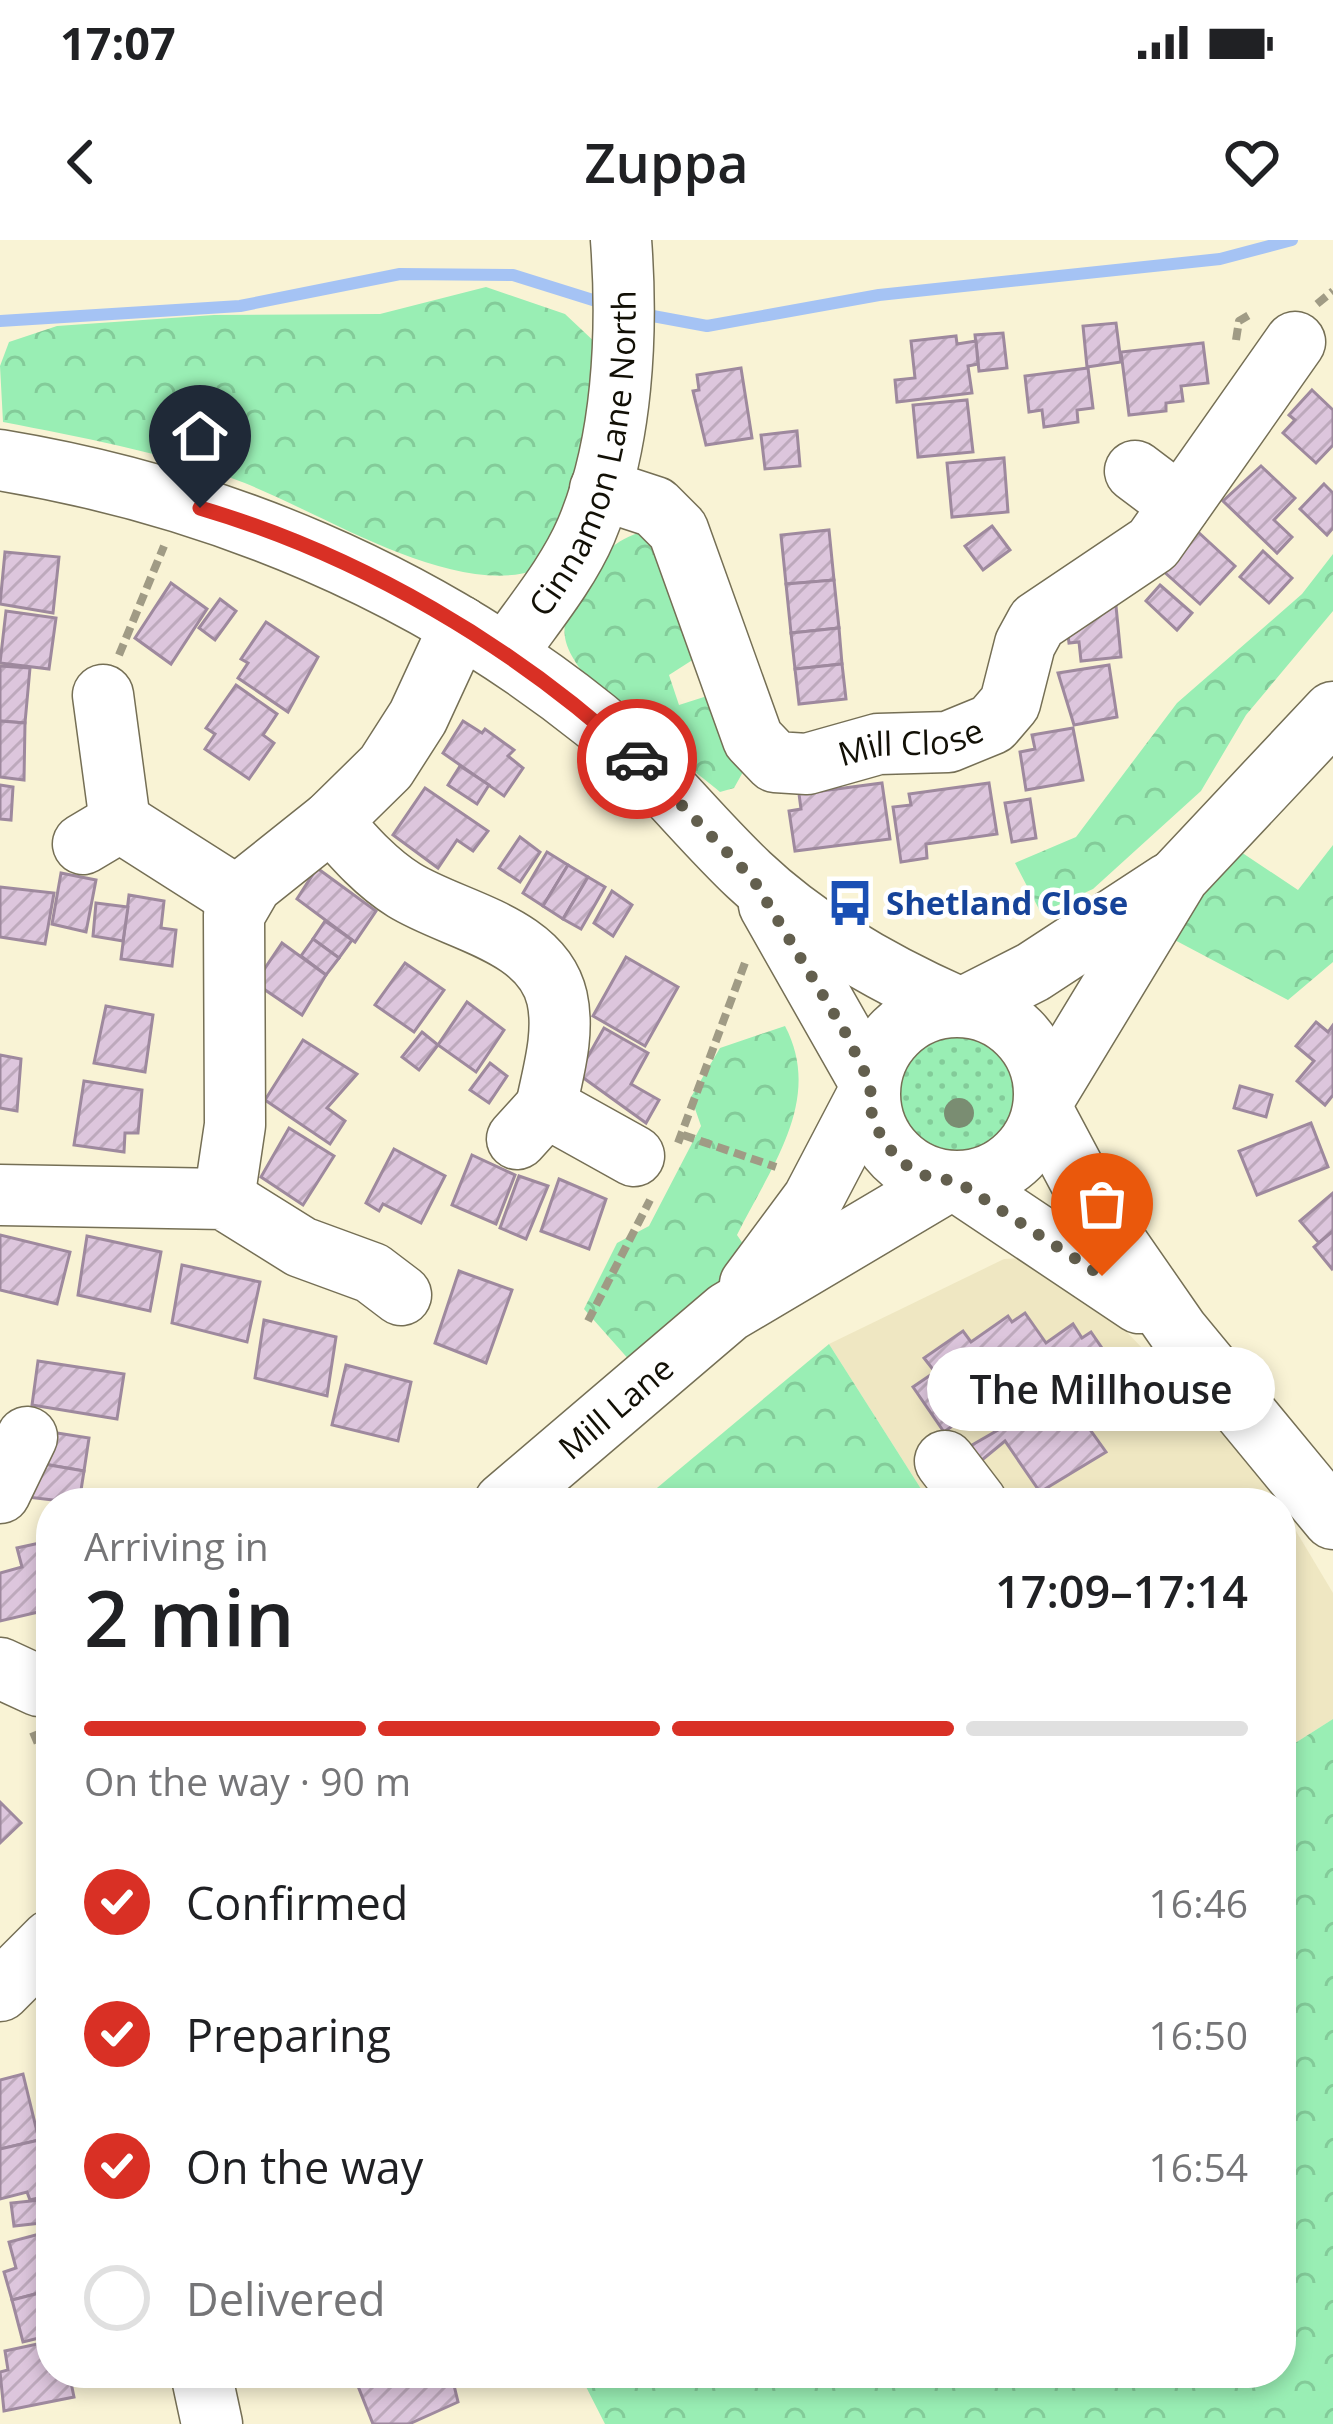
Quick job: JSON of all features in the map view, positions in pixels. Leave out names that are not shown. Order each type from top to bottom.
[{"type":"street","name":"Cinnamon Lane North","points":[[483,640],[575,551],[600,488],[619,380],[621,240]]},
{"type":"street","name":"Mill Close","points":[[600,488],[655,507],[672,521],[685,542],[709,679],[766,756],[784,765],[807,764],[878,744],[968,739],[992,724],[1010,703],[1025,644],[1037,622],[1058,604],[1141,556],[1157,488],[1295,342]]},
{"type":"street","points":[[0,460],[238,519],[359,571],[483,640],[597,722],[753,879],[880,968],[961,1006],[991,1013],[1022,1037],[1042,1071],[1044,1104],[1101,1220],[1292,1488]]},
{"type":"street","points":[[224,1199],[235,1125],[231,934],[242,899],[331,821],[400,749],[483,640]]},
{"type":"street","points":[[103,695],[102,833],[242,899]]},
{"type":"street","points":[[954,1182],[992,1174],[1022,1154],[1044,1104],[1179,876],[1333,712]]},
{"type":"street","points":[[331,821],[364,859],[401,889],[466,924],[501,935],[545,969],[560,1020],[531,1123],[658,1146]]},
{"type":"street","points":[[1178,1331],[1064,1248],[954,1182],[912,1168],[884,1142],[872,1118],[870,1087],[883,1048],[908,1020],[961,1006],[1033,972],[1179,876]]},
{"type":"street","points":[[753,879],[870,1087]]},
{"type":"street","name":"Mill Lane","points":[[728,1312],[813,1199],[870,1087]]},
{"type":"street","name":"Mill Lane","points":[[522,1488],[728,1312],[954,1182]]},
{"type":"street","points":[[0,1195],[224,1199],[301,1247],[372,1273],[400,1295]]},
{"type":"street","points":[[0,1493],[27,1437]]},
{"type":"street","points":[[0,1990],[36,1955]]},
{"type":"street","points":[[0,1990],[36,1991]]},
{"type":"street","points":[[204,2388],[212,2424]]},
{"type":"path","points":[[103,695],[167,539]]},
{"type":"path","points":[[658,1146],[778,1168]]},
{"type":"shaded area","points":[[1020,1258],[1124,1329],[1270,1488],[920,1488],[829,1344],[1004,1259]]},
{"type":"shaded area","points":[[1296,1531],[1333,1593],[1333,1719],[1296,1742]]},
{"type":"green space","points":[[486,287],[565,314],[599,346],[575,489],[536,570],[502,576],[425,562],[206,469],[3,422],[0,366],[9,342],[57,326],[214,315],[380,314]]},
{"type":"green space","points":[[638,533],[656,534],[694,659],[669,675],[679,705],[704,697],[714,701],[748,763],[734,788],[720,792],[633,723],[590,681],[566,642],[567,615],[583,580],[611,548]]},
{"type":"green space","points":[[1333,554],[1333,611],[1246,715],[1201,791],[1093,889],[1041,913],[1015,863],[1076,837],[1177,703],[1302,594]]},
{"type":"green space","points":[[1333,845],[1333,962],[1288,1000],[1169,937],[1235,848],[1298,890]]},
{"type":"green space","points":[[785,1026],[799,1080],[796,1107],[777,1159],[737,1235],[754,1260],[631,1362],[584,1309],[617,1243],[649,1226],[701,1126],[691,1097],[720,1048]]},
{"type":"green space","points":[[957,1033],[980,1038],[1000,1051],[1013,1071],[1018,1094],[1013,1117],[1000,1137],[980,1150],[957,1155],[934,1150],[914,1137],[901,1117],[896,1094],[901,1071],[914,1051],[934,1038]]},
{"type":"green space","points":[[829,1344],[920,1488],[657,1488]]},
{"type":"green space","points":[[1333,1719],[1333,2424],[605,2424],[587,2388],[1296,2388],[1296,1742]]},
{"type":"building","points":[[1116,323],[1121,362],[1087,367],[1083,326]]},
{"type":"building","points":[[1003,333],[1007,368],[979,371],[975,335]]},
{"type":"building","points":[[956,336],[957,344],[976,341],[978,364],[968,366],[972,393],[897,402],[895,380],[915,378],[911,341]]},
{"type":"building","points":[[1203,343],[1208,383],[1181,386],[1183,401],[1166,403],[1166,411],[1129,415],[1121,352]]},
{"type":"building","points":[[741,368],[752,438],[706,445],[693,391],[699,390],[697,375]]},
{"type":"building","points":[[1088,368],[1093,408],[1077,410],[1078,422],[1044,427],[1042,410],[1029,412],[1025,376]]},
{"type":"building","points":[[1312,390],[1333,410],[1333,445],[1316,463],[1283,433],[1295,420],[1289,415]]},
{"type":"building","points":[[967,400],[973,452],[918,457],[913,405]]},
{"type":"building","points":[[797,431],[800,466],[765,469],[761,435]]},
{"type":"building","points":[[1004,458],[1008,512],[952,517],[947,463]]},
{"type":"building","points":[[1261,466],[1295,498],[1274,520],[1292,537],[1277,553],[1223,501]]},
{"type":"building","points":[[1324,484],[1333,493],[1333,528],[1327,535],[1300,509]]},
{"type":"building","points":[[992,526],[1010,550],[983,570],[965,546]]},
{"type":"building","points":[[829,530],[834,580],[786,584],[781,535]]},
{"type":"building","points":[[1197,531],[1235,566],[1200,604],[1162,570]]},
{"type":"building","points":[[1263,551],[1292,578],[1269,603],[1240,577]]},
{"type":"building","points":[[5,552],[59,557],[53,613],[0,604]]},
{"type":"building","points":[[834,580],[839,628],[791,633],[786,584]]},
{"type":"building","points":[[171,583],[207,609],[171,664],[135,638]]},
{"type":"building","points":[[1160,585],[1192,613],[1177,630],[1146,601]]},
{"type":"building","points":[[220,599],[236,611],[215,640],[199,628]]},
{"type":"building","points":[[1116,606],[1121,657],[1081,661],[1079,642],[1069,643],[1065,612]]},
{"type":"building","points":[[6,611],[56,618],[49,669],[0,663]]},
{"type":"building","points":[[266,622],[318,657],[288,712],[238,678],[248,663],[241,659]]},
{"type":"building","points":[[839,628],[842,664],[795,669],[791,633]]},
{"type":"building","points":[[842,664],[846,699],[799,704],[795,669]]},
{"type":"building","points":[[1109,665],[1117,717],[1074,725],[1058,673]]},
{"type":"building","points":[[0,666],[30,668],[25,723],[0,721]]},
{"type":"building","points":[[236,685],[277,714],[263,735],[274,743],[249,779],[205,749],[215,734],[206,728]]},
{"type":"building","points":[[0,721],[25,723],[24,780],[0,777]]},
{"type":"building","points":[[463,721],[482,733],[485,729],[514,750],[508,756],[523,768],[504,796],[443,753]]},
{"type":"building","points":[[1073,728],[1083,780],[1026,790],[1020,752],[1035,749],[1032,735]]},
{"type":"building","points":[[460,766],[489,785],[477,804],[448,785]]},
{"type":"building","points":[[882,783],[890,839],[795,851],[789,811],[801,809],[799,794]]},
{"type":"building","points":[[989,783],[997,834],[926,844],[927,858],[901,862],[893,807],[911,805],[909,794]]},
{"type":"building","points":[[0,785],[13,787],[11,820],[0,819]]},
{"type":"building","points":[[425,788],[488,831],[473,851],[457,840],[438,868],[393,835]]},
{"type":"building","points":[[1030,799],[1036,838],[1012,842],[1005,803]]},
{"type":"building","points":[[520,837],[540,852],[520,882],[499,868]]},
{"type":"building","points":[[547,852],[568,865],[543,906],[523,893]]},
{"type":"building","points":[[568,865],[588,877],[563,919],[543,906]]},
{"type":"building","points":[[317,868],[376,911],[355,942],[297,899]]},
{"type":"building","points":[[61,873],[96,880],[86,932],[52,924]]},
{"type":"building","points":[[588,877],[605,887],[581,929],[563,919]]},
{"type":"building","points":[[0,887],[54,893],[45,944],[0,937]]},
{"type":"building","points":[[612,891],[632,905],[613,936],[594,923]]},
{"type":"building","points":[[129,895],[164,901],[161,928],[176,930],[172,966],[121,959]]},
{"type":"building","points":[[96,903],[128,907],[123,941],[93,936]]},
{"type":"building","points":[[325,921],[352,940],[339,958],[313,939]]},
{"type":"building","points":[[313,939],[339,958],[326,975],[301,956]]},
{"type":"building","points":[[282,943],[326,975],[302,1015],[255,983]]},
{"type":"building","points":[[626,957],[678,987],[645,1046],[593,1016]]},
{"type":"building","points":[[405,963],[444,990],[414,1032],[375,1005]]},
{"type":"building","points":[[467,1002],[504,1030],[476,1072],[438,1045]]},
{"type":"building","points":[[106,1006],[153,1015],[145,1072],[94,1063]]},
{"type":"building","points":[[1316,1022],[1328,1032],[1333,1025],[1333,1095],[1325,1105],[1297,1081],[1314,1061],[1296,1046]]},
{"type":"building","points":[[604,1028],[648,1053],[631,1084],[659,1100],[646,1123],[578,1074]]},
{"type":"building","points":[[422,1032],[438,1045],[419,1070],[402,1057]]},
{"type":"building","points":[[303,1040],[357,1074],[327,1108],[345,1121],[330,1144],[265,1100]]},
{"type":"building","points":[[0,1055],[21,1059],[17,1111],[0,1108]]},
{"type":"building","points":[[490,1063],[507,1076],[489,1103],[470,1090]]},
{"type":"building","points":[[84,1081],[142,1090],[138,1133],[125,1133],[124,1152],[74,1145]]},
{"type":"building","points":[[1240,1086],[1272,1095],[1266,1117],[1234,1108]]},
{"type":"building","points":[[1311,1123],[1328,1167],[1257,1195],[1239,1151]]},
{"type":"building","points":[[289,1128],[334,1156],[303,1205],[261,1177]]},
{"type":"building","points":[[394,1149],[445,1176],[421,1223],[383,1204],[379,1211],[366,1203]]},
{"type":"building","points":[[472,1155],[515,1175],[496,1224],[452,1205]]},
{"type":"building","points":[[519,1176],[548,1186],[526,1239],[500,1228]]},
{"type":"building","points":[[559,1179],[606,1199],[589,1249],[541,1231]]},
{"type":"building","points":[[1333,1193],[1333,1231],[1319,1243],[1300,1221]]},
{"type":"building","points":[[1333,1231],[1333,1268],[1332,1269],[1314,1247]]},
{"type":"building","points":[[0,1235],[70,1252],[57,1304],[0,1290]]},
{"type":"building","points":[[87,1236],[161,1252],[150,1311],[78,1295]]},
{"type":"building","points":[[182,1265],[260,1282],[247,1342],[172,1323]]},
{"type":"building","points":[[459,1271],[512,1290],[486,1363],[435,1343]]},
{"type":"building","points":[[1025,1313],[1046,1343],[1073,1324],[1082,1338],[1091,1332],[1104,1351],[1095,1356],[1105,1370],[1069,1400],[1106,1452],[1047,1488],[1037,1488],[1005,1441],[971,1469],[960,1452],[998,1430],[982,1405],[944,1432],[913,1387],[935,1372],[924,1358],[963,1331],[971,1342],[1008,1316],[1012,1322]]},
{"type":"building","points":[[264,1320],[336,1337],[327,1396],[255,1378]]},
{"type":"building","points":[[38,1361],[124,1374],[117,1419],[32,1405]]},
{"type":"building","points":[[346,1365],[411,1382],[398,1441],[332,1425]]},
{"type":"building","points":[[38,1430],[89,1438],[84,1471],[32,1462]]},
{"type":"building","points":[[32,1462],[84,1471],[81,1488],[36,1488],[36,1498],[27,1497]]},
{"type":"building","points":[[36,1544],[36,1613],[0,1621],[0,1573],[22,1567],[17,1548]]},
{"type":"building","points":[[0,1802],[21,1823],[0,1843]]},
{"type":"building","points":[[23,2074],[36,2141],[0,2149],[0,2080]]},
{"type":"building","points":[[36,2141],[36,2199],[30,2200],[27,2192],[0,2199],[0,2149]]},
{"type":"building","points":[[36,2200],[36,2224],[14,2226],[11,2203]]},
{"type":"building","points":[[36,2235],[36,2294],[12,2300],[4,2272],[16,2268],[9,2242]]},
{"type":"building","points":[[36,2294],[36,2339],[23,2342],[12,2300]]},
{"type":"building","points":[[36,2344],[36,2388],[72,2388],[74,2397],[4,2411],[0,2372],[8,2370],[5,2351]]},
{"type":"building","points":[[359,2388],[455,2388],[458,2402],[409,2424],[373,2424]]},
{"type":"waterway","points":[[642,314],[707,326],[879,295],[1220,259],[1292,240]]},
{"type":"waterway","points":[[0,321],[240,306],[400,274],[513,275],[596,301]]},
{"type":"way so far","points":[[637,759],[753,879],[845,1032],[870,1083],[872,1118],[901,1162],[923,1175],[958,1182],[1102,1276]]},
{"type":"place","name":"Shetland Close","points":[[850,903]]},
{"type":"place","name":"The Millhouse","points":[[1102,1276]]},
{"type":"route","points":[[200,508],[238,519],[359,571],[460,626],[597,722],[637,759]]}]
